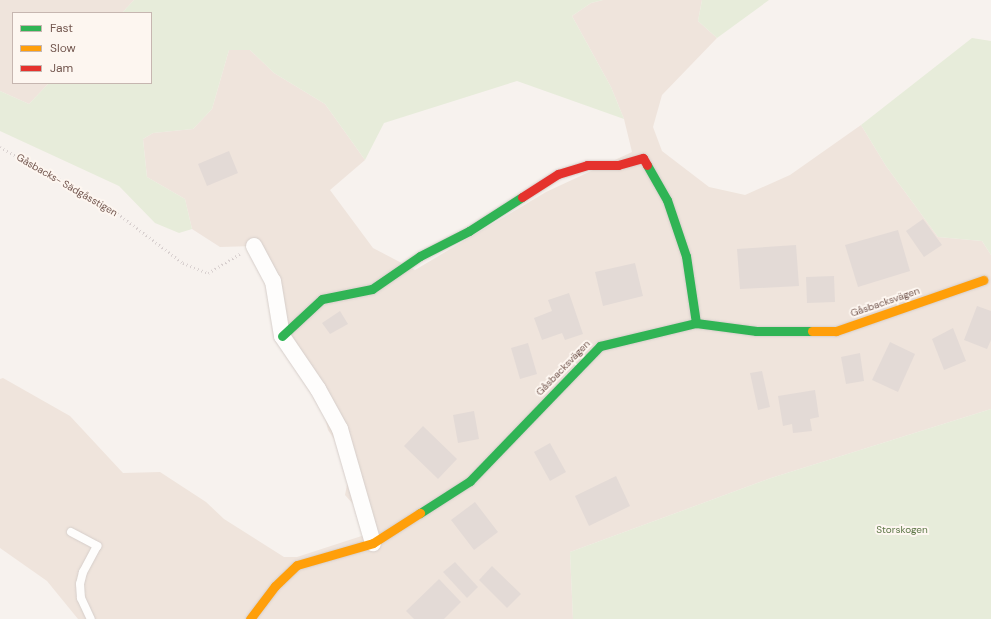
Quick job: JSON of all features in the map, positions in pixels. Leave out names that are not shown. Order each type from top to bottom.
[{"type":"street","points":[[282,336],[322,299],[372,289],[420,256],[469,231],[558,174],[587,165],[618,165],[644,158],[667,200],[686,256],[696,324]]},
{"type":"street","points":[[254,246],[273,281],[282,336],[318,389],[340,429],[373,543]]},
{"type":"street","name":"Gåsbacksvägen","points":[[250,619],[297,565],[373,543],[470,481],[600,346],[696,324],[756,331],[836,331],[983,280]]},
{"type":"lane","points":[[71,532],[97,546],[80,584],[81,598],[91,619]]},
{"type":"path","name":"Gåsbacks- Sädgåsstigen","points":[[0,147],[108,206],[183,263],[208,273],[254,246]]},
{"type":"shaded area","points":[[0,0],[134,0],[123,12],[12,12],[12,84],[48,84],[29,104],[0,91]]},
{"type":"shaded area","points":[[603,0],[702,0],[698,21],[717,38],[662,95],[653,127],[662,151],[709,187],[745,195],[790,175],[861,125],[886,166],[938,237],[982,241],[991,255],[991,409],[771,478],[570,552],[573,619],[78,619],[47,581],[0,548],[0,379],[3,378],[70,416],[123,473],[160,472],[206,502],[224,519],[284,557],[297,557],[377,531],[345,495],[351,464],[328,430],[318,389],[307,388],[282,336],[254,246],[220,247],[192,229],[185,199],[147,177],[143,139],[153,133],[193,129],[212,109],[229,50],[250,50],[274,73],[325,104],[365,160],[330,190],[373,248],[415,270],[546,192],[632,152],[624,119],[611,87],[572,16],[591,3]]},
{"type":"green space","points":[[134,0],[603,0],[591,3],[572,16],[611,87],[624,119],[517,81],[384,123],[365,160],[325,104],[274,73],[250,50],[229,50],[212,109],[193,129],[153,133],[143,139],[147,177],[185,199],[192,229],[179,233],[155,223],[119,186],[0,131],[0,91],[29,104],[48,84],[152,84],[152,12],[123,12]]},
{"type":"green space","points":[[702,0],[769,0],[717,38],[698,21]]},
{"type":"green space","points":[[972,38],[991,41],[991,255],[982,241],[938,237],[886,166],[861,125]]},
{"type":"green space","name":"Storskogen","points":[[991,409],[991,619],[573,619],[570,552],[771,478]]},
{"type":"building","points":[[229,151],[238,173],[207,186],[198,164]]},
{"type":"building","points":[[923,219],[942,245],[924,257],[906,231]]},
{"type":"building","points":[[898,230],[910,271],[858,287],[845,245]]},
{"type":"building","points":[[796,245],[799,286],[740,289],[737,249]]},
{"type":"building","points":[[635,263],[643,296],[603,306],[595,272]]},
{"type":"building","points":[[834,276],[835,302],[807,303],[806,277]]},
{"type":"building","points":[[569,293],[583,334],[565,340],[562,333],[542,340],[534,318],[552,311],[548,300]]},
{"type":"building","points":[[977,306],[991,311],[991,340],[987,349],[964,340]]},
{"type":"building","points":[[340,311],[348,324],[330,334],[322,323]]},
{"type":"building","points":[[953,328],[966,361],[944,370],[932,339]]},
{"type":"building","points":[[890,342],[915,354],[898,392],[872,380]]},
{"type":"building","points":[[528,343],[537,374],[520,379],[511,348]]},
{"type":"building","points":[[860,353],[864,381],[846,384],[841,357]]},
{"type":"building","points":[[762,371],[770,407],[758,410],[750,373]]},
{"type":"building","points":[[815,390],[819,417],[810,419],[812,431],[793,433],[792,424],[783,426],[778,396]]},
{"type":"building","points":[[474,411],[479,439],[458,443],[453,415]]},
{"type":"building","points":[[423,426],[457,459],[438,479],[404,446]]},
{"type":"building","points":[[550,443],[566,472],[550,481],[534,452]]},
{"type":"building","points":[[616,476],[630,506],[589,526],[575,496]]},
{"type":"building","points":[[475,502],[498,532],[474,550],[451,520]]},
{"type":"building","points":[[455,562],[478,587],[467,598],[443,572]]},
{"type":"building","points":[[492,566],[521,594],[507,608],[479,580]]},
{"type":"building","points":[[439,579],[461,602],[444,619],[414,619],[406,611]]},
{"type":"traffic: fast","points":[[647,165],[667,200],[686,256],[696,323]]},
{"type":"traffic: fast","points":[[282,336],[322,299],[372,289],[420,256],[469,231],[522,197]]},
{"type":"traffic: fast","points":[[420,513],[470,481],[600,346],[696,323],[756,331],[812,331]]},
{"type":"traffic: slow","points":[[812,331],[836,331],[983,280]]},
{"type":"traffic: slow","points":[[250,619],[275,586],[297,565],[373,543],[420,513]]},
{"type":"traffic: jam","points":[[522,197],[558,174],[587,165],[618,165],[643,158],[647,165]]}]
